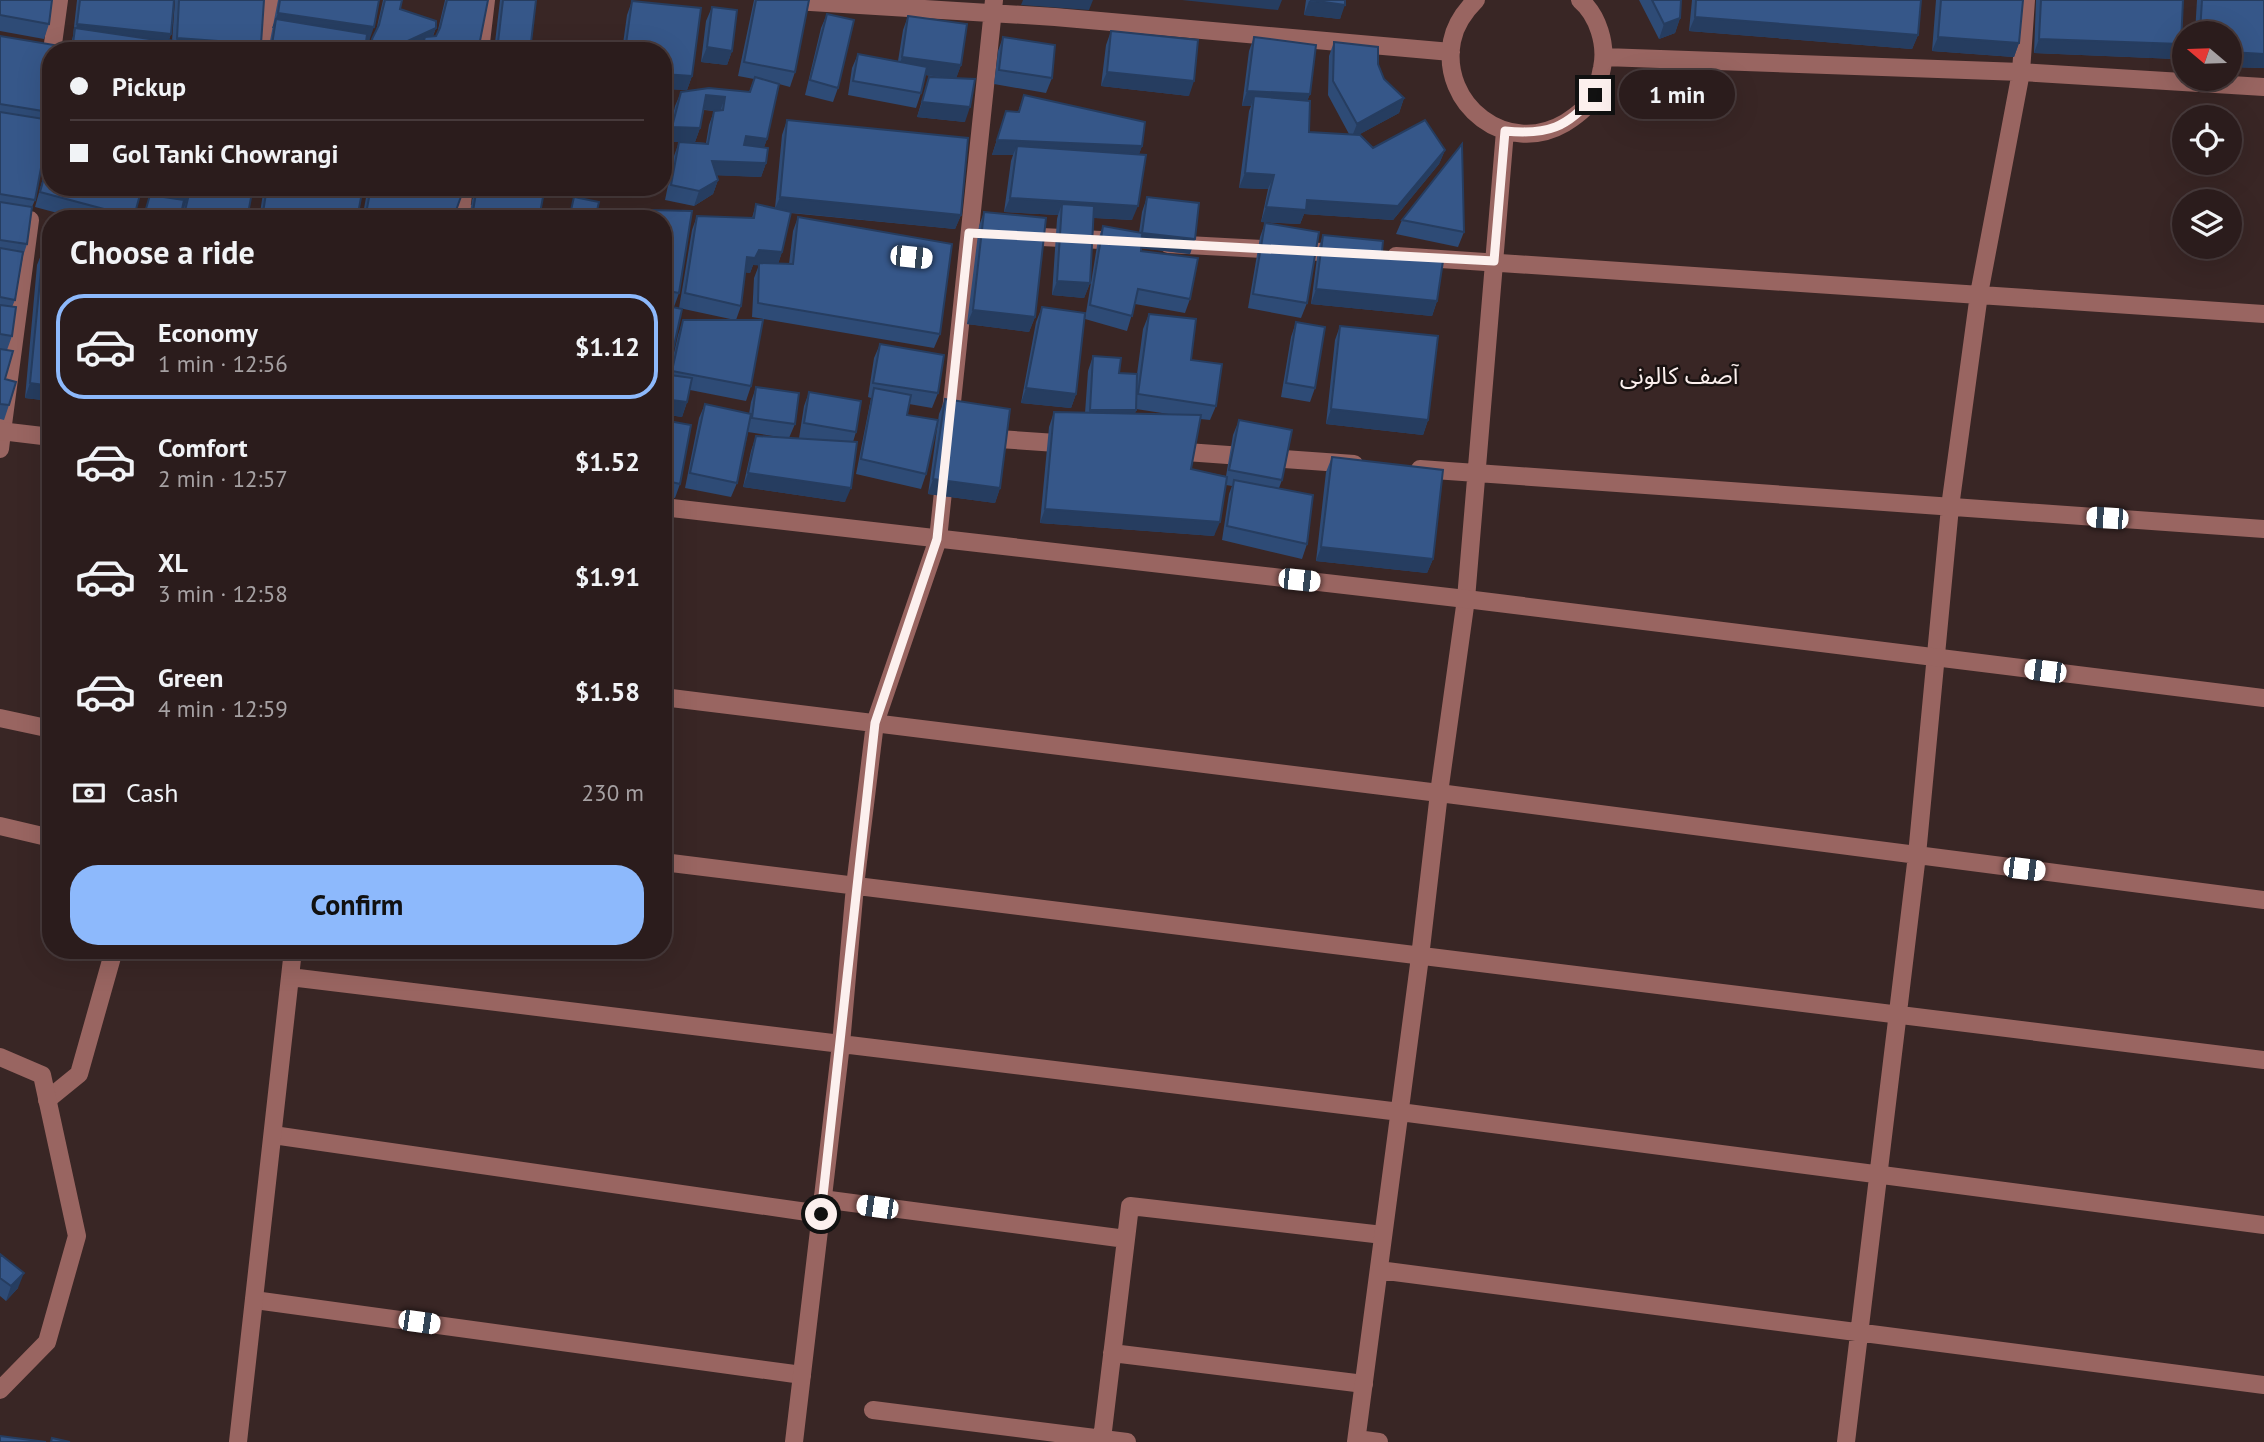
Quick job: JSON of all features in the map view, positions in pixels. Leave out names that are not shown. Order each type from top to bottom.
[{"type":"street","points":[[53,42],[59,0]]},
{"type":"street","points":[[266,42],[272,0]]},
{"type":"street","points":[[481,42],[486,0]]},
{"type":"street","points":[[778,0],[993,6],[1451,52]]},
{"type":"street","points":[[1476,0],[1463,14],[1452,38],[1454,83],[1468,107],[1481,120],[1505,131],[1532,134],[1554,129],[1578,115],[1595,95],[1604,57],[1600,30],[1580,0]]},
{"type":"street","points":[[1846,1442],[1917,855],[1950,507],[1979,295],[2021,72],[2026,0]]},
{"type":"street","points":[[993,6],[976,234],[960,261],[949,436],[1088,445]]},
{"type":"street","points":[[1604,57],[2021,72],[2264,87]]},
{"type":"street","points":[[1379,1442],[1357,1441],[1466,599],[1505,131]]},
{"type":"street","points":[[33,199],[1,437],[42,437]]},
{"type":"street","points":[[1011,236],[1356,254]]},
{"type":"street","points":[[1384,256],[1494,261],[2264,314]]},
{"type":"street","points":[[1157,450],[1366,465]]},
{"type":"street","points":[[794,1442],[841,1044],[875,723],[937,539],[946,461]]},
{"type":"street","points":[[1408,468],[2264,529]]},
{"type":"street","points":[[672,508],[1466,599],[2264,698]]},
{"type":"street","points":[[672,698],[1439,793],[2264,900]]},
{"type":"street","points":[[0,718],[42,727]]},
{"type":"street","points":[[0,826],[42,836]]},
{"type":"street","points":[[672,863],[2264,1060]]},
{"type":"street","points":[[47,1100],[79,1074],[111,959]]},
{"type":"street","points":[[238,1442],[292,959]]},
{"type":"street","points":[[290,977],[1399,1112],[2264,1225]]},
{"type":"street","points":[[0,1057],[42,1076],[77,1236],[47,1342],[0,1390]]},
{"type":"street","points":[[273,1135],[821,1207],[1126,1239]]},
{"type":"street","points":[[1102,1439],[1130,1206],[1383,1235]]},
{"type":"street","points":[[1379,1270],[2264,1385]]},
{"type":"street","points":[[254,1300],[802,1375]]},
{"type":"street","points":[[1112,1353],[1364,1384]]},
{"type":"street","points":[[873,1410],[1127,1442]]},
{"type":"building","points":[[0,0],[52,0],[49,24],[0,15]]},
{"type":"building","points":[[80,0],[174,0],[171,34],[77,24]]},
{"type":"building","points":[[179,0],[264,0],[261,42],[177,38]]},
{"type":"building","points":[[280,0],[379,0],[374,27],[278,13]]},
{"type":"building","points":[[385,0],[402,0],[400,9],[436,21],[436,28],[406,42],[373,42]]},
{"type":"building","points":[[447,0],[488,0],[480,42],[424,42],[425,37],[436,36]]},
{"type":"building","points":[[503,0],[536,0],[531,42],[498,42]]},
{"type":"building","points":[[756,0],[809,0],[795,72],[744,62]]},
{"type":"building","points":[[1310,0],[1345,0],[1345,5]]},
{"type":"building","points":[[1652,0],[1681,0],[1680,18],[1664,24]]},
{"type":"building","points":[[1696,0],[1921,0],[1918,35],[1695,17]]},
{"type":"building","points":[[1941,0],[2023,0],[2019,43],[1938,37]]},
{"type":"building","points":[[2041,0],[2183,0],[2182,21],[2172,21],[2172,44],[2039,39]]},
{"type":"building","points":[[2202,0],[2264,0],[2264,54],[2242,53],[2242,21],[2201,21]]},
{"type":"building","points":[[632,1],[701,8],[692,76],[672,75],[672,42],[626,42]]},
{"type":"building","points":[[712,7],[737,10],[732,51],[707,47]]},
{"type":"building","points":[[827,14],[854,20],[838,88],[810,80]]},
{"type":"building","points":[[908,16],[967,24],[961,65],[902,57]]},
{"type":"building","points":[[276,19],[367,34],[366,42],[272,42]]},
{"type":"building","points":[[75,28],[163,41],[163,42],[73,42]]},
{"type":"building","points":[[1111,31],[1198,40],[1194,81],[1107,72]]},
{"type":"building","points":[[0,36],[42,43],[42,111],[0,104]]},
{"type":"building","points":[[1003,37],[1055,45],[1052,78],[999,70]]},
{"type":"building","points":[[1254,37],[1316,45],[1310,94],[1247,91]]},
{"type":"building","points":[[1334,42],[1378,47],[1378,64],[1384,79],[1404,98],[1357,124],[1333,81]]},
{"type":"building","points":[[858,54],[927,67],[921,93],[853,81]]},
{"type":"building","points":[[755,77],[779,84],[767,139],[746,136],[744,145],[768,148],[766,163],[712,161],[718,180],[699,191],[672,185],[679,142],[708,144],[714,111],[723,110],[725,97],[706,95],[700,128],[672,127],[681,92],[709,88],[750,92]]},
{"type":"building","points":[[929,77],[975,79],[970,107],[922,102]]},
{"type":"building","points":[[1024,95],[1145,122],[1142,146],[997,140],[1006,111],[1019,112]]},
{"type":"building","points":[[1254,96],[1310,101],[1309,132],[1360,135],[1373,148],[1425,120],[1445,150],[1398,206],[1307,200],[1306,210],[1266,207],[1274,175],[1245,173]]},
{"type":"building","points":[[0,112],[42,119],[42,163],[35,200],[0,194]]},
{"type":"building","points":[[787,120],[968,138],[961,215],[780,197]]},
{"type":"building","points":[[1462,144],[1464,232],[1402,220]]},
{"type":"building","points":[[1017,146],[1146,155],[1138,206],[1010,198]]},
{"type":"building","points":[[55,196],[140,196],[136,210],[108,210]]},
{"type":"building","points":[[150,196],[184,200],[182,210],[146,210]]},
{"type":"building","points":[[189,196],[251,196],[249,210],[185,210]]},
{"type":"building","points":[[266,196],[361,196],[359,210],[263,210]]},
{"type":"building","points":[[369,196],[461,196],[456,210],[367,210]]},
{"type":"building","points":[[476,196],[543,197],[541,210],[473,210]]},
{"type":"building","points":[[574,197],[599,202],[597,210],[571,210]]},
{"type":"building","points":[[1147,197],[1199,203],[1195,239],[1142,233]]},
{"type":"building","points":[[0,202],[32,207],[27,244],[0,240]]},
{"type":"building","points":[[756,204],[791,212],[782,252],[759,250],[755,258],[747,257],[741,306],[685,293],[697,216],[754,218]]},
{"type":"building","points":[[1062,204],[1094,206],[1090,283],[1057,281]]},
{"type":"building","points":[[672,211],[692,211],[679,293],[672,292]]},
{"type":"building","points":[[984,212],[1046,218],[1035,317],[973,310]]},
{"type":"building","points":[[798,217],[952,244],[940,334],[758,303],[759,263],[793,264]]},
{"type":"building","points":[[1265,223],[1319,232],[1307,303],[1253,294]]},
{"type":"building","points":[[1103,226],[1142,233],[1141,251],[1198,258],[1190,299],[1138,289],[1132,316],[1090,305]]},
{"type":"building","points":[[1323,235],[1383,241],[1382,252],[1443,261],[1437,301],[1316,289]]},
{"type":"building","points":[[0,248],[23,252],[15,300],[0,297]]},
{"type":"building","points":[[42,260],[42,385],[30,383]]},
{"type":"building","points":[[0,305],[16,307],[12,336],[0,334]]},
{"type":"building","points":[[672,307],[682,309],[672,355]]},
{"type":"building","points":[[1042,307],[1085,313],[1076,394],[1026,388]]},
{"type":"building","points":[[1149,314],[1196,319],[1191,360],[1222,364],[1216,406],[1138,394]]},
{"type":"building","points":[[683,320],[763,320],[751,386],[672,371]]},
{"type":"building","points":[[1296,322],[1325,327],[1315,388],[1286,383]]},
{"type":"building","points":[[1340,326],[1438,336],[1428,420],[1331,409]]},
{"type":"building","points":[[880,344],[944,355],[938,393],[873,383]]},
{"type":"building","points":[[0,349],[13,351],[5,379],[16,382],[9,405],[0,404]]},
{"type":"building","points":[[1093,356],[1121,358],[1119,373],[1137,374],[1136,410],[1090,410]]},
{"type":"building","points":[[672,375],[692,378],[687,402],[672,400]]},
{"type":"building","points":[[756,387],[799,393],[795,424],[752,418]]},
{"type":"building","points":[[874,388],[911,395],[907,415],[938,420],[926,474],[861,459]]},
{"type":"building","points":[[809,392],[861,401],[856,432],[804,423]]},
{"type":"building","points":[[945,399],[1010,409],[1000,488],[933,479]]},
{"type":"building","points":[[705,404],[751,414],[737,483],[690,473]]},
{"type":"building","points":[[1054,412],[1201,415],[1191,469],[1227,477],[1220,522],[1045,509]]},
{"type":"building","points":[[1239,420],[1292,430],[1282,480],[1229,470]]},
{"type":"building","points":[[672,422],[691,425],[680,484],[672,482]]},
{"type":"building","points":[[756,436],[857,442],[851,488],[748,473]]},
{"type":"building","points":[[1332,457],[1443,470],[1433,559],[1321,547]]},
{"type":"building","points":[[1234,480],[1313,495],[1307,544],[1227,526]]},
{"type":"building","points":[[0,1254],[24,1273],[11,1286],[0,1278]]},
{"type":"building","points":[[0,1436],[46,1442],[0,1442]]},
{"type":"building","points":[[52,1438],[70,1442],[51,1442]]},
{"type":"district","name":"آصف کالونی","points":[[1679,376]]},
{"type":"route","points":[[821,1214],[875,723],[937,539],[969,233],[1494,261],[1505,131],[1532,134],[1554,129],[1578,115],[1595,95]]}]
